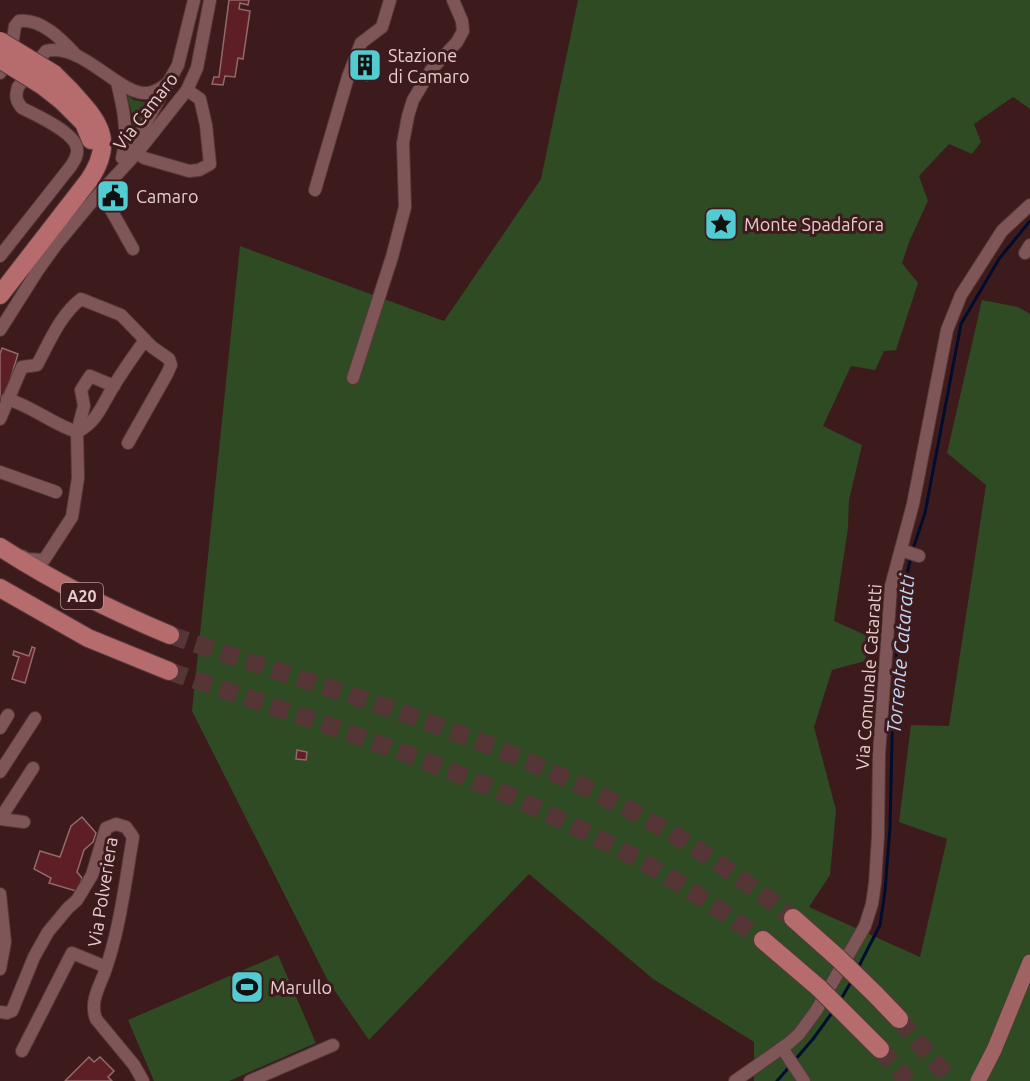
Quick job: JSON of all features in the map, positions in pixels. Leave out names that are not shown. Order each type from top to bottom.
[{"type":"highway","points":[[0,41],[54,75],[86,127],[91,141],[90,159],[84,169],[0,275]]},
{"type":"highway","points":[[0,59],[31,78],[66,95],[90,112],[99,126],[103,146],[100,161],[89,180],[0,296]]},
{"type":"highway","name":"A20","points":[[0,546],[91,600],[170,635]]},
{"type":"highway","name":"A20","points":[[0,588],[88,638],[169,671]]},
{"type":"highway","points":[[794,918],[899,1019]]},
{"type":"highway","points":[[763,939],[819,988],[880,1049]]},
{"type":"main road","points":[[978,1081],[994,1050],[1030,962]]},
{"type":"street","name":"Via Camaro","points":[[0,330],[38,270],[119,172],[180,60],[194,0]]},
{"type":"street","name":"Via Camaro","points":[[131,149],[187,90],[197,68],[210,0]]},
{"type":"street","points":[[315,190],[348,77],[361,43],[382,27],[390,0]]},
{"type":"street","points":[[353,378],[392,257],[405,207],[402,143],[413,100],[430,70],[457,42],[463,31],[462,21],[453,0]]},
{"type":"street","points":[[0,73],[9,58],[15,26],[19,21],[27,20],[37,23],[57,37],[78,57]]},
{"type":"street","points":[[0,256],[70,166],[77,153],[77,145],[70,136],[19,104],[16,94],[18,87],[46,51],[53,49],[78,57],[98,67],[117,82],[147,93],[169,82]]},
{"type":"street","points":[[117,82],[131,149],[144,158],[189,171],[210,165],[206,125],[200,99],[187,90]]},
{"type":"street","points":[[161,96],[175,105]]},
{"type":"street","points":[[101,192],[133,249]]},
{"type":"street","name":"Via Comunale Cataratti","points":[[735,1081],[799,1034],[816,1011],[865,926],[872,904],[878,836],[879,754],[891,586],[913,504],[947,330],[961,295],[1002,231],[1030,205]]},
{"type":"street","points":[[0,419],[22,367],[37,365],[62,321],[81,299],[121,315],[152,347],[169,359],[171,365],[128,443]]},
{"type":"street","points":[[7,399],[18,402],[77,432],[88,427],[98,414],[145,340]]},
{"type":"street","points":[[0,546],[27,559],[44,560],[72,517],[78,478],[77,432],[84,406],[81,390],[90,376],[114,386]]},
{"type":"street","points":[[0,472],[56,492]]},
{"type":"street","points":[[901,550],[919,556]]},
{"type":"street","points":[[0,728],[8,716]]},
{"type":"street","points":[[0,772],[35,718]]},
{"type":"street","points":[[24,822],[0,819],[33,768]]},
{"type":"street","name":"Via Polveriera","points":[[0,1012],[12,1011],[34,957],[59,918],[82,893],[95,867],[104,833],[110,825],[126,827],[133,837],[116,937],[94,1006],[96,1019],[134,1065],[143,1081]]},
{"type":"street","points":[[0,894],[5,942],[0,969]]},
{"type":"street","points":[[22,1051],[72,953],[106,967]]},
{"type":"street","points":[[250,1081],[333,1045]]},
{"type":"street","points":[[782,1048],[801,1077]]},
{"type":"green space","points":[[578,0],[1030,0],[1030,109],[1013,97],[974,124],[981,142],[972,154],[949,144],[919,176],[928,201],[902,263],[918,283],[896,350],[884,351],[875,370],[851,366],[823,426],[862,445],[849,500],[848,528],[834,621],[870,637],[865,661],[832,670],[814,727],[836,810],[830,875],[809,907],[920,957],[947,839],[899,822],[911,725],[949,726],[986,485],[947,453],[982,300],[1018,307],[1030,314],[1030,1081],[754,1081],[754,1042],[653,979],[529,874],[369,1040],[328,981],[192,711],[240,246],[444,321],[541,179]]},
{"type":"green space","points":[[127,95],[134,100],[149,103],[132,131],[132,114]]},
{"type":"green space","name":"Marullo","points":[[278,955],[316,1043],[229,1081],[154,1081],[128,1020]]},
{"type":"building","points":[[229,0],[249,0],[248,5],[240,3],[239,9],[250,11],[243,59],[238,58],[235,77],[225,76],[223,85],[212,84],[214,77],[219,77]]},
{"type":"building","name":"Stazione di Camaro","points":[[361,50],[377,56],[367,81],[352,75]]},
{"type":"building","points":[[2,348],[18,354],[11,377],[18,379],[0,420],[0,354]]},
{"type":"building","points":[[32,647],[35,648],[25,683],[12,679],[19,657],[13,655],[14,651],[29,656]]},
{"type":"building","points":[[297,750],[307,752],[306,760],[296,759]]},
{"type":"building","points":[[82,817],[96,833],[93,842],[84,850],[77,872],[82,878],[76,891],[49,883],[51,878],[34,869],[40,851],[60,857],[71,826]]},
{"type":"building","points":[[89,1057],[94,1062],[100,1057],[114,1071],[108,1077],[112,1081],[65,1081]]},
{"type":"waterway","name":"Torrente Cataratti","points":[[913,549],[925,513],[961,324],[999,259],[1030,221]]},
{"type":"waterway","name":"Torrente Cataratti","points":[[858,968],[880,925],[885,891],[890,827],[893,699],[900,608],[911,556]]},
{"type":"waterway","name":"Torrente Cataratti","points":[[841,999],[851,982]]},
{"type":"waterway","name":"Torrente Cataratti","points":[[794,1061],[834,1010]]},
{"type":"waterway","name":"Torrente Cataratti","points":[[777,1081],[790,1066]]},
{"type":"tunnel","points":[[170,635],[417,718],[538,766],[597,793],[673,834],[726,868],[793,918]]},
{"type":"tunnel","points":[[169,671],[364,738],[508,795],[647,864],[707,901],[763,940]]},
{"type":"tunnel","points":[[899,1019],[951,1081]]},
{"type":"tunnel","points":[[880,1049],[908,1081]]},
{"type":"place","name":"Stazione di Camaro","points":[[365,65]]},
{"type":"place","name":"Camaro","points":[[113,196]]},
{"type":"place","name":"Monte Spadafora","points":[[721,224]]},
{"type":"place","name":"Marullo","points":[[247,987]]}]
